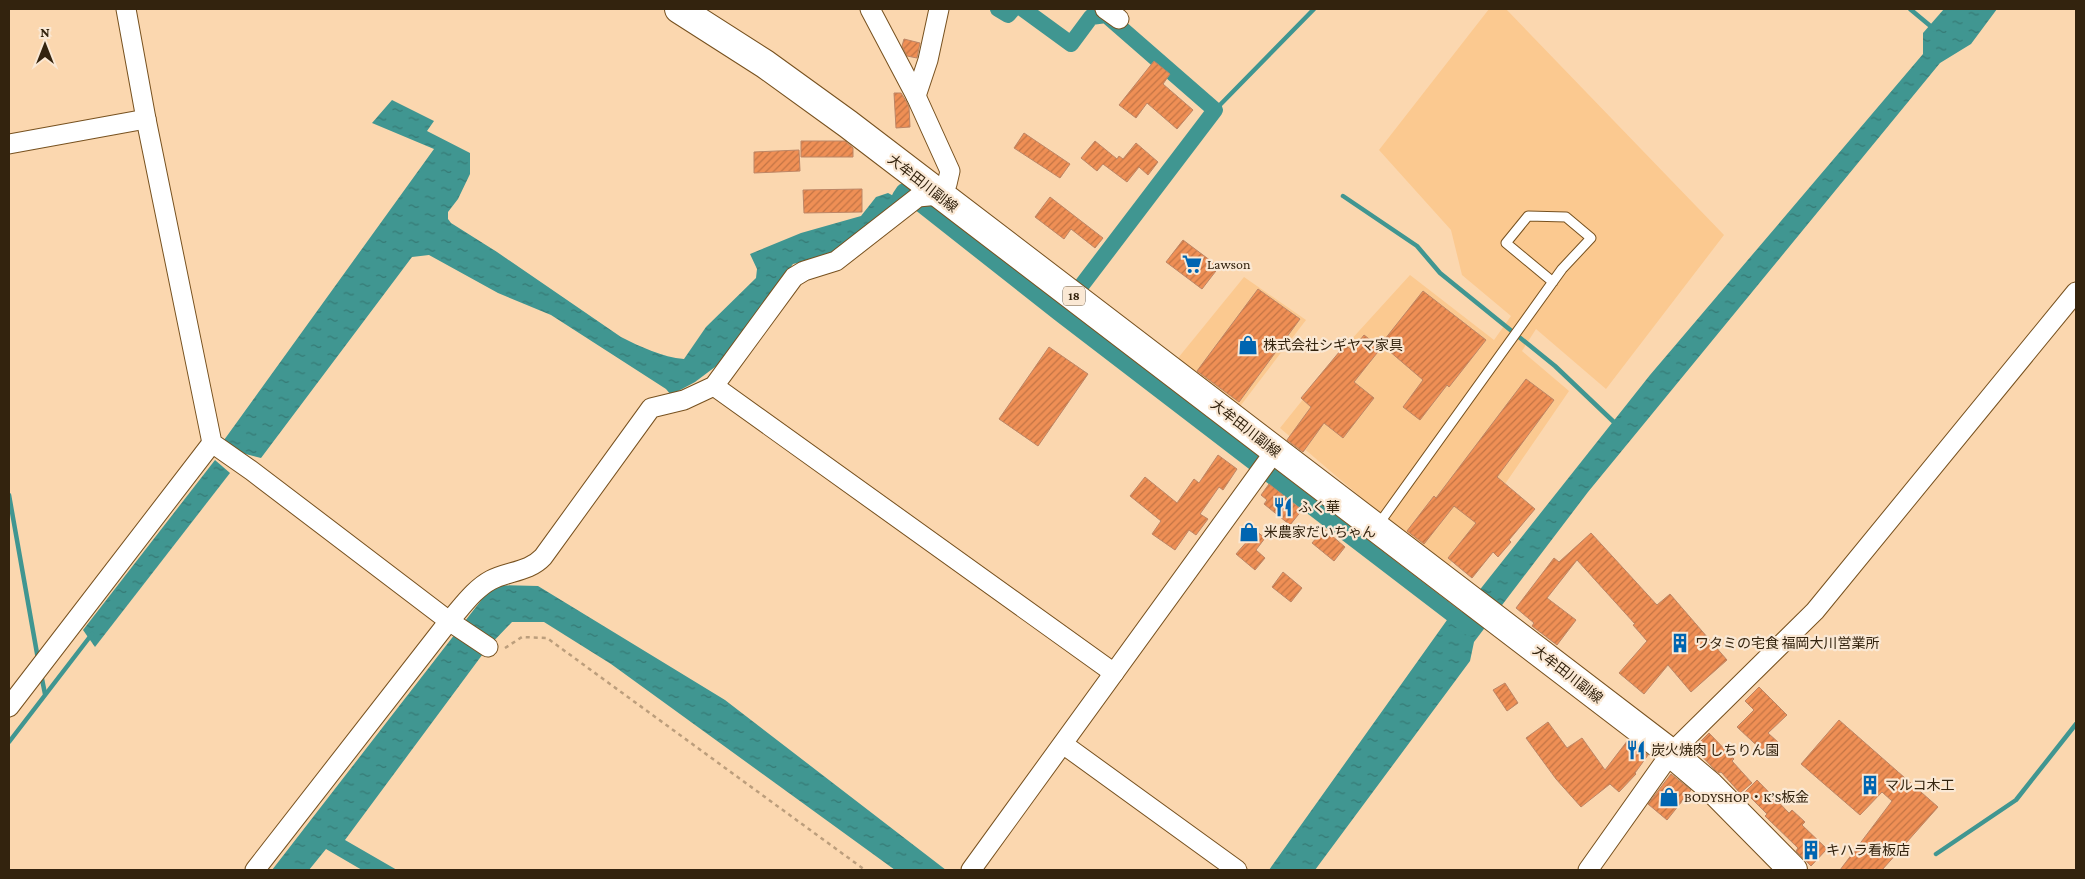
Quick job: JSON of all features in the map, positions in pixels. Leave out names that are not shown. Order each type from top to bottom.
[{"type":"main road","name":"大牟田川副線","points":[[679,9],[772,70],[848,124],[928,196],[1275,451],[1671,753],[1710,786],[1793,870]]},
{"type":"street","points":[[126,9],[146,119],[215,445],[488,647]]},
{"type":"street","points":[[254,870],[455,624],[483,584],[492,579],[536,564],[543,557],[650,408],[675,403],[714,386],[794,278],[804,271],[836,261],[899,212],[948,184],[950,171],[916,96],[870,9]]},
{"type":"street","points":[[916,96],[928,60],[939,9]]},
{"type":"street","points":[[9,144],[146,119]]},
{"type":"street","points":[[1588,870],[1671,753],[1814,611],[2076,292]]},
{"type":"street","points":[[714,386],[1114,673]]},
{"type":"street","points":[[9,707],[215,445]]},
{"type":"street","points":[[971,870],[1275,451]]},
{"type":"street","points":[[1063,744],[1237,870]]},
{"type":"lane","points":[[1376,528],[1553,282],[1592,238],[1566,217],[1528,216],[1506,244],[1553,282]]},
{"type":"path","points":[[488,647],[498,654],[522,636],[547,638],[865,870]]},
{"type":"shaded area","points":[[1489,9],[1506,9],[1724,235],[1606,389],[1536,329],[1522,351],[1569,391],[1446,570],[1280,428],[1349,342],[1410,275],[1494,340],[1511,316],[1462,275],[1451,230],[1379,150]]},
{"type":"shaded area","name":"株式会社シギヤマ家具","points":[[1244,277],[1306,320],[1238,409],[1174,363]]},
{"type":"water","points":[[1944,9],[1997,9],[1971,44],[1940,63],[1588,492],[1474,642],[1470,661],[1315,870],[1269,870],[1447,620],[1454,614],[1459,616],[1650,375],[1923,54],[1923,33]]},
{"type":"water","points":[[392,100],[434,121],[427,131],[470,153],[470,174],[458,199],[448,212],[448,219],[451,223],[497,252],[621,337],[652,351],[676,358],[684,359],[706,327],[756,278],[757,269],[750,254],[801,233],[861,216],[876,197],[888,193],[905,202],[839,253],[793,264],[719,364],[695,382],[671,395],[666,389],[551,315],[498,293],[429,255],[412,257],[261,458],[219,447],[434,149],[372,123]]},
{"type":"water","points":[[215,460],[230,473],[95,647],[83,630]]},
{"type":"water","points":[[493,585],[538,586],[725,700],[946,870],[895,870],[611,664],[544,622],[512,622],[488,647],[345,840],[397,870],[362,870],[326,849],[309,870],[272,870]]},
{"type":"building","points":[[904,39],[920,43],[917,58],[907,56],[902,46]]},
{"type":"building","points":[[1154,61],[1170,74],[1163,84],[1193,110],[1177,129],[1147,103],[1136,118],[1119,105]]},
{"type":"building","points":[[894,93],[901,93],[909,107],[910,127],[896,128]]},
{"type":"building","points":[[1024,133],[1070,164],[1060,178],[1014,148]]},
{"type":"building","points":[[801,141],[845,141],[853,148],[853,157],[801,157]]},
{"type":"building","points":[[1095,141],[1117,159],[1119,156],[1123,159],[1136,143],[1158,162],[1148,175],[1139,167],[1127,182],[1103,164],[1097,171],[1081,158]]},
{"type":"building","points":[[799,150],[800,171],[754,173],[754,152]]},
{"type":"building","points":[[862,189],[862,212],[804,213],[803,190]]},
{"type":"building","points":[[1050,197],[1103,238],[1095,248],[1071,229],[1064,239],[1035,217]]},
{"type":"building","name":"Lawson","points":[[1183,240],[1219,267],[1202,289],[1166,262]]},
{"type":"building","name":"株式会社シギヤマ家具","points":[[1258,289],[1300,319],[1239,402],[1197,371]]},
{"type":"building","points":[[1423,291],[1486,340],[1420,420],[1403,407],[1423,380],[1381,344]]},
{"type":"building","points":[[1364,335],[1381,348],[1354,382],[1374,398],[1343,438],[1324,423],[1303,452],[1287,440],[1311,407],[1301,398],[1345,345],[1352,350]]},
{"type":"building","points":[[1049,347],[1088,374],[1038,446],[999,419]]},
{"type":"building","points":[[1526,379],[1554,400],[1497,477],[1535,509],[1509,540],[1511,542],[1498,557],[1493,552],[1472,578],[1448,558],[1476,523],[1454,506],[1424,544],[1407,531],[1434,496],[1436,498]]},
{"type":"building","points":[[1218,455],[1237,469],[1223,490],[1219,487],[1200,514],[1208,519],[1196,535],[1189,530],[1175,550],[1152,534],[1161,521],[1130,496],[1145,477],[1177,503],[1194,479],[1199,483]]},
{"type":"building","name":"ふく華","points":[[1269,484],[1302,510],[1290,525],[1264,504],[1267,500],[1261,495]]},
{"type":"building","points":[[1324,529],[1345,547],[1334,561],[1312,543]]},
{"type":"building","points":[[1256,531],[1265,538],[1256,550],[1265,558],[1255,570],[1236,554]]},
{"type":"building","points":[[1591,533],[1657,605],[1670,594],[1727,660],[1691,692],[1668,665],[1644,694],[1619,673],[1647,641],[1633,625],[1635,624],[1577,560],[1547,598],[1576,620],[1557,645],[1532,626],[1534,623],[1516,608],[1554,558],[1559,562]]},
{"type":"building","points":[[1283,572],[1302,588],[1291,602],[1272,587]]},
{"type":"building","points":[[1505,683],[1518,703],[1507,711],[1493,690]]},
{"type":"building","points":[[1759,687],[1787,715],[1768,733],[1779,743],[1767,755],[1737,727],[1754,710],[1745,701]]},
{"type":"building","name":"マルコ木工","points":[[1839,720],[1938,807],[1882,870],[1840,870],[1892,801],[1882,792],[1860,815],[1801,764]]},
{"type":"building","points":[[1548,722],[1567,748],[1582,738],[1605,770],[1628,740],[1648,755],[1636,774],[1619,792],[1610,784],[1581,807],[1556,779],[1526,738]]},
{"type":"building","points":[[1709,733],[1734,759],[1732,761],[1752,783],[1740,793],[1721,772],[1719,773],[1715,770],[1694,748]]},
{"type":"building","name":"BODYSHOP・K’S板金","points":[[1671,774],[1691,790],[1667,820],[1648,804]]},
{"type":"building","points":[[1757,780],[1789,813],[1792,810],[1805,822],[1802,825],[1827,849],[1811,866],[1796,851],[1798,848],[1765,816],[1767,814],[1745,792]]},
{"type":"waterway","points":[[998,9],[1008,15],[1013,9]]},
{"type":"waterway","points":[[1023,9],[1071,44],[1091,17],[1106,15],[1215,110],[1069,302]]},
{"type":"waterway","points":[[1215,110],[1314,9]]},
{"type":"waterway","points":[[1910,9],[1934,29]]},
{"type":"waterway","points":[[900,197],[904,191],[1060,314],[1470,628]]},
{"type":"waterway","points":[[1343,196],[1417,246],[1440,273],[1555,366],[1617,425]]},
{"type":"waterway","points":[[9,495],[38,659]]},
{"type":"waterway","points":[[9,742],[92,634]]},
{"type":"waterway","points":[[41,674],[45,694]]},
{"type":"waterway","points":[[1936,854],[2016,800],[2076,724]]},
{"type":"place","name":"Lawson","points":[[1192,264]]},
{"type":"place","name":"株式会社シギヤマ家具","points":[[1248,345]]},
{"type":"place","name":"ふく華","points":[[1283,507]]},
{"type":"place","name":"米農家だいちゃん","points":[[1249,532]]},
{"type":"place","name":"ワタミの宅食 福岡大川営業所","points":[[1680,643]]},
{"type":"place","name":"炭火焼肉 しちりん園","points":[[1636,750]]},
{"type":"place","name":"マルコ木工","points":[[1870,785]]},
{"type":"place","name":"BODYSHOP・K’S板金","points":[[1669,797]]},
{"type":"place","name":"キハラ看板店","points":[[1811,850]]}]
